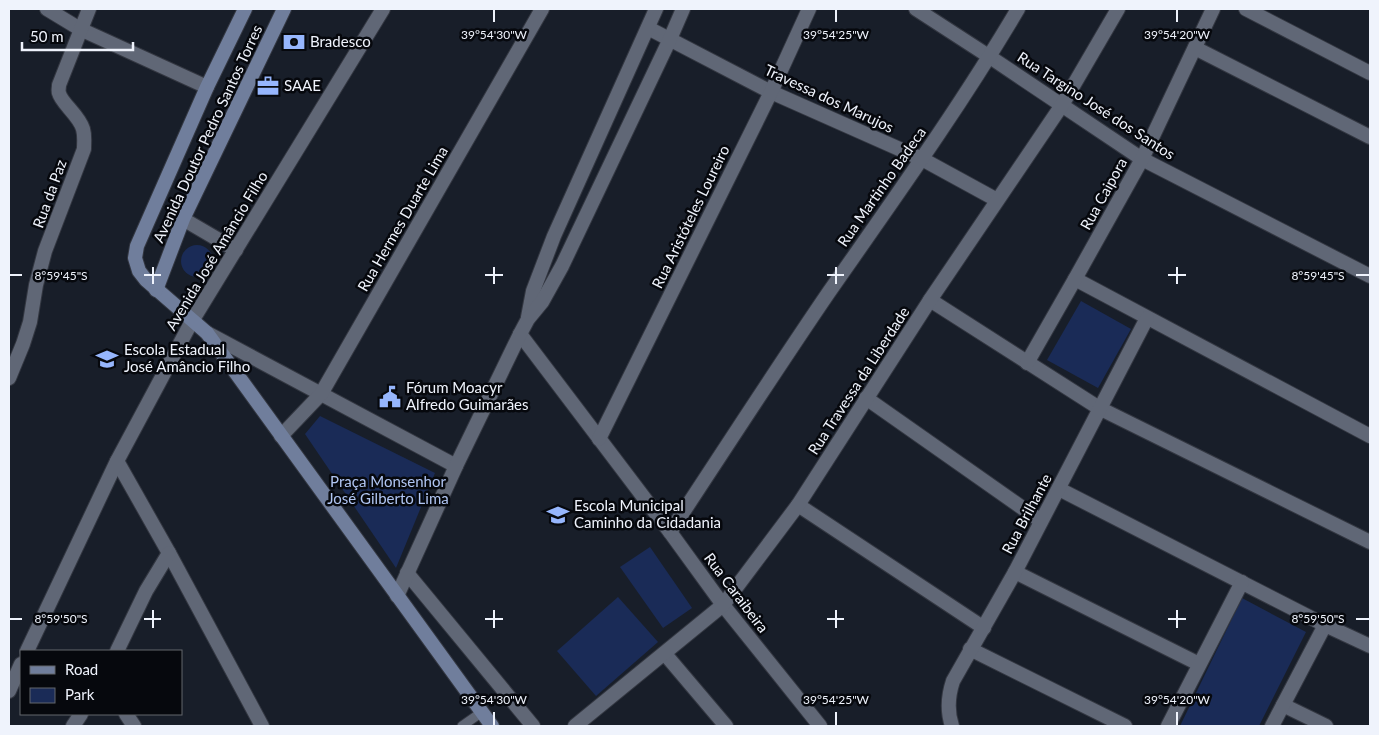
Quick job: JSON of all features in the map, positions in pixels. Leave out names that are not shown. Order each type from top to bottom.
[{"type":"main road","name":"Avenida Doutor Pedro Santos Torres","points":[[245,9],[207,87],[137,246],[135,258],[139,271],[156,290],[183,219],[284,9]]},
{"type":"main road","points":[[156,290],[207,333],[492,726]]},
{"type":"street","points":[[47,9],[80,29],[207,87]]},
{"type":"street","points":[[80,29],[89,9]]},
{"type":"street","name":"Avenida José Amâncio Filho","points":[[27,650],[118,461],[192,322],[383,9]]},
{"type":"street","name":"Rua Hermes Duarte Lima","points":[[281,436],[321,394],[542,9]]},
{"type":"street","points":[[528,319],[533,291],[539,272],[656,9]]},
{"type":"street","points":[[397,596],[456,466],[520,334],[528,319],[542,302],[562,266],[683,9]]},
{"type":"street","name":"Rua Aristóteles Loureiro","points":[[599,439],[771,92],[809,9]]},
{"type":"street","name":"Rua Targino José dos Santos","points":[[916,9],[1142,160],[1370,276]]},
{"type":"street","name":"Rua Martinho Badeca","points":[[670,532],[829,293],[922,160],[990,57],[1018,9]]},
{"type":"street","name":"Rua Travessa da Liberdade","points":[[575,726],[723,605],[798,505],[930,300],[1062,105],[1118,9]]},
{"type":"street","name":"Rua Caipora","points":[[1027,363],[1142,160],[1213,9]]},
{"type":"street","points":[[1246,9],[1370,73]]},
{"type":"street","name":"Travessa dos Marujos","points":[[648,28],[771,92],[922,160],[997,200]]},
{"type":"street","name":"Rua da Paz","points":[[9,378],[30,322],[36,285],[46,252],[84,149],[83,128],[58,93],[59,85],[80,29]]},
{"type":"street","points":[[1195,48],[1370,137]]},
{"type":"street","points":[[183,219],[236,250]]},
{"type":"street","points":[[1075,280],[1370,436]]},
{"type":"street","points":[[930,300],[1099,408],[1370,542]]},
{"type":"street","name":"Rua Brilhante","points":[[952,726],[948,695],[953,681],[1015,572],[1147,318]]},
{"type":"street","points":[[207,333],[456,466]]},
{"type":"street","name":"Rua Caraibeira","points":[[520,334],[723,605],[820,726]]},
{"type":"street","points":[[866,398],[1041,521]]},
{"type":"street","points":[[118,461],[262,726]]},
{"type":"street","points":[[1059,489],[1325,625],[1370,646]]},
{"type":"street","points":[[798,505],[984,628]]},
{"type":"street","points":[[117,650],[146,591],[169,553]]},
{"type":"street","points":[[1015,572],[1199,664]]},
{"type":"street","points":[[407,573],[533,726]]},
{"type":"street","points":[[1168,726],[1242,582]]},
{"type":"street","points":[[1272,726],[1325,625]]},
{"type":"street","points":[[970,649],[1125,726]]},
{"type":"street","points":[[665,654],[726,726]]},
{"type":"street","points":[[9,690],[20,666]]},
{"type":"street","points":[[1283,705],[1326,726]]},
{"type":"street","points":[[73,726],[80,715]]},
{"type":"street","points":[[127,715],[134,726]]},
{"type":"lane","points":[[462,726],[482,712]]},
{"type":"green space","points":[[197,245],[203,246],[208,250],[212,255],[212,267],[208,272],[203,276],[197,277],[191,276],[186,272],[182,267],[181,261],[182,255],[186,250],[191,246]]},
{"type":"green space","points":[[1081,301],[1131,329],[1098,388],[1047,360]]},
{"type":"green space","name":"Praça Monsenhor José Gilberto Lima","points":[[320,416],[435,473],[396,568],[305,434]]},
{"type":"green space","points":[[650,547],[692,608],[663,628],[620,567]]},
{"type":"green space","points":[[618,597],[658,642],[596,696],[557,651]]},
{"type":"green space","points":[[1242,598],[1306,632],[1259,726],[1180,726]]},
{"type":"place","name":"Bradesco","points":[[294,42]]},
{"type":"place","name":"SAAE","points":[[268,86]]},
{"type":"place","name":"Escola Estadual José Amâncio Filho","points":[[107,359]]},
{"type":"place","name":"Fórum Moacyr Alfredo Guimarães","points":[[390,397]]},
{"type":"place","name":"Escola Municipal Caminho da Cidadania","points":[[558,515]]}]
